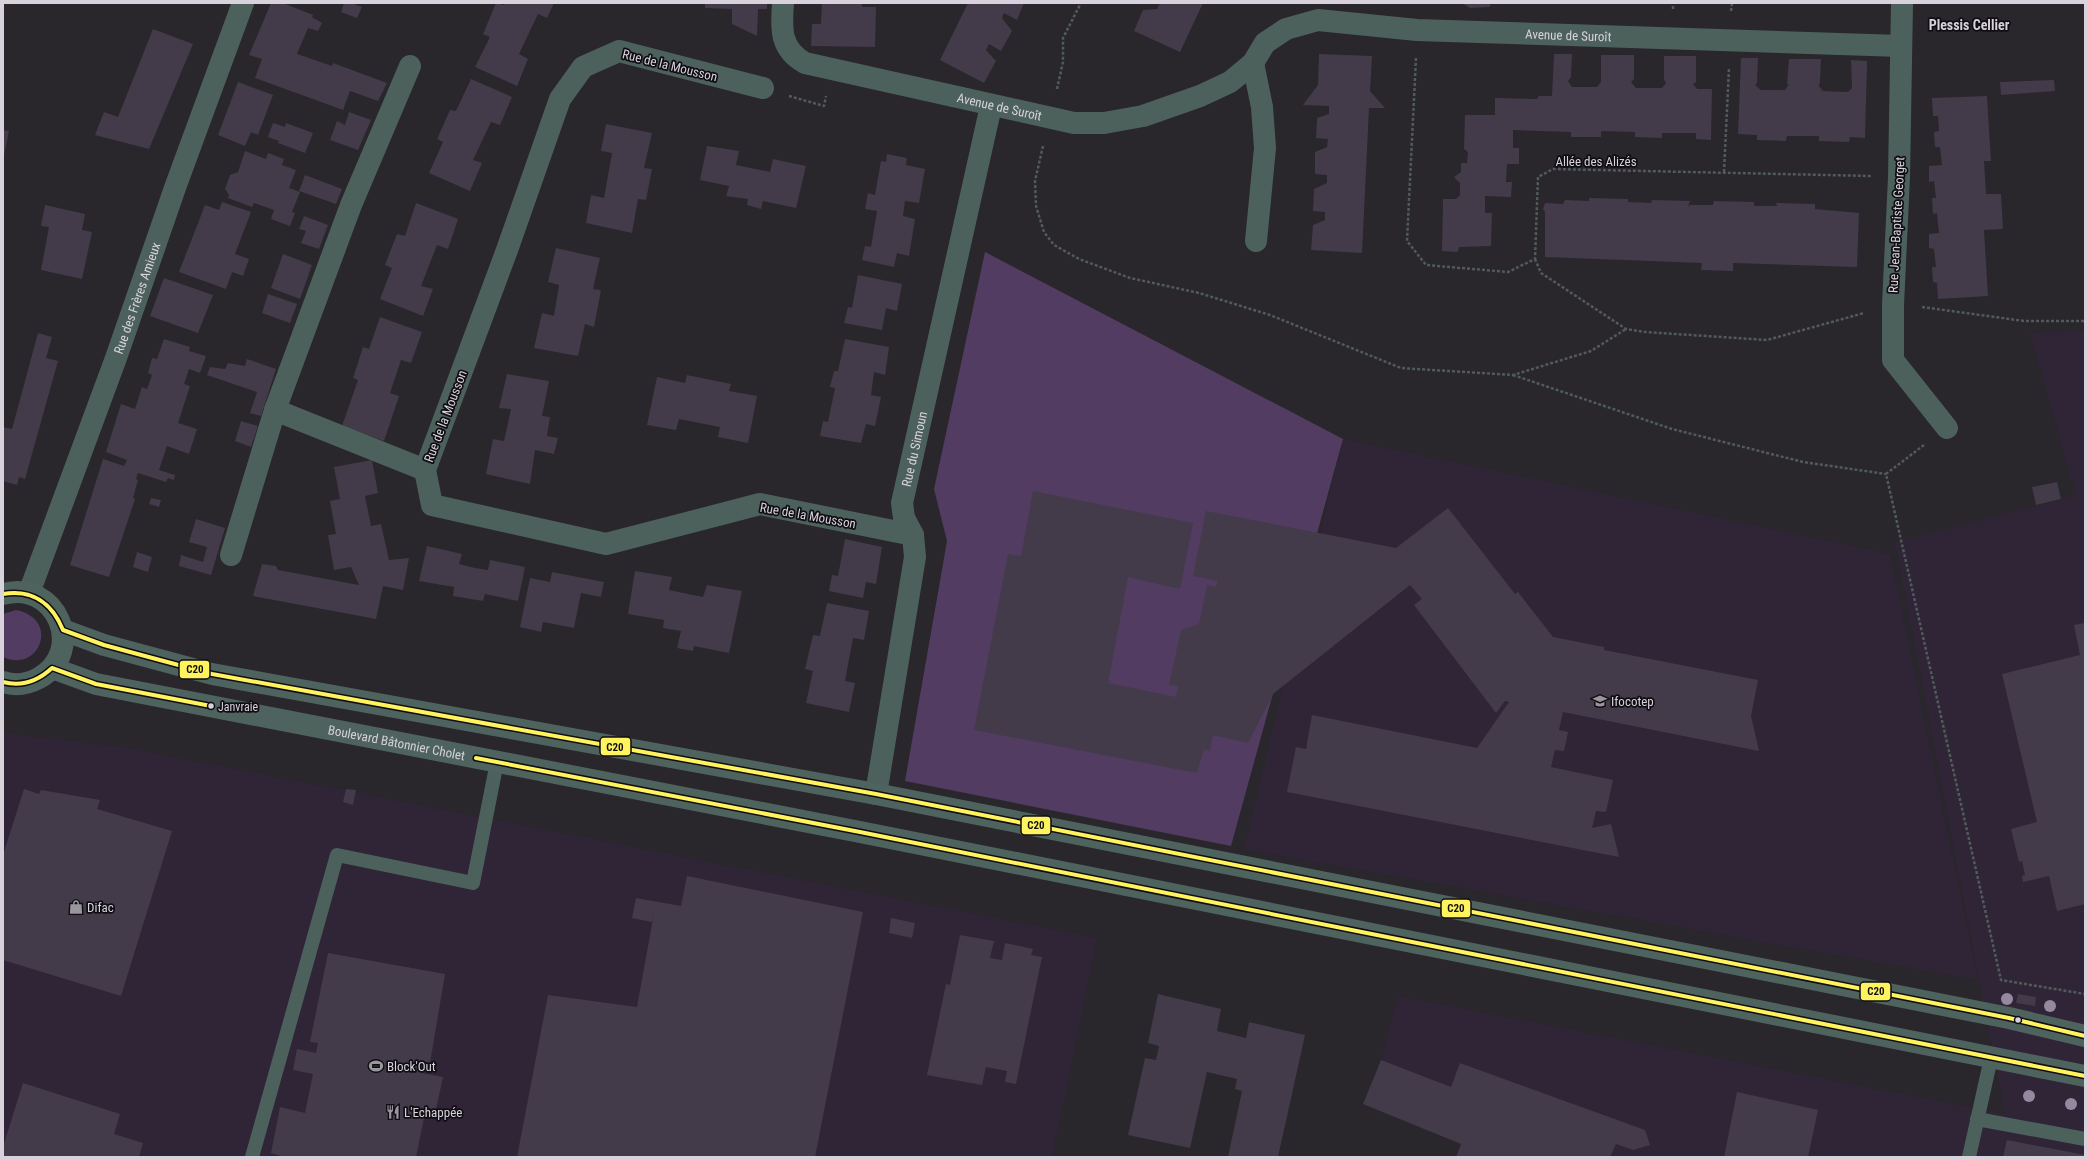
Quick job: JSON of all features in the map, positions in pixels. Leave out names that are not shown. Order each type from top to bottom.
[{"type":"street","name":"Rue des Frères Amieux","points":[[29,593],[116,358],[176,185],[243,3]]},
{"type":"street","name":"Avenue de Suroît","points":[[783,3],[782,30],[784,41],[796,58],[805,63],[991,106],[1074,123],[1104,123],[1144,116],[1200,96],[1230,82],[1253,63],[1265,43],[1281,32],[1286,29],[1318,20],[1417,30],[1901,46]]},
{"type":"street","name":"Rue Jean-Baptiste Georget","points":[[1902,3],[1900,177],[1893,305],[1893,360],[1947,428]]},
{"type":"street","name":"Rue de la Mousson","points":[[763,88],[619,51],[583,67],[560,99],[507,250],[425,470],[432,505],[606,544],[760,504],[913,535]]},
{"type":"street","points":[[1253,63],[1262,107],[1264,148],[1256,241]]},
{"type":"street","points":[[231,555],[275,410],[351,206],[410,66]]},
{"type":"street","name":"Rue du Simoun","points":[[876,794],[915,557],[913,535],[904,518],[902,504],[991,106]]},
{"type":"street","points":[[275,410],[425,470]]},
{"type":"street","points":[[3,594],[17,591],[29,593],[43,600],[50,606],[59,619],[63,630],[62,649],[52,668],[46,674],[31,682],[17,684],[3,682]]},
{"type":"street","points":[[63,630],[104,645],[212,674],[876,794],[2009,1018],[2085,1036]]},
{"type":"street","name":"Boulevard Bâtonnier Cholet","points":[[52,668],[96,684],[868,834],[2085,1076]]},
{"type":"lane","points":[[252,1157],[337,855],[473,883],[497,762]]},
{"type":"lane","points":[[1969,1157],[1991,1058]]},
{"type":"lane","points":[[1977,1120],[2085,1139]]},
{"type":"path","points":[[1081,3],[1063,38],[1063,62],[1038,167],[1036,206],[1044,232],[1054,245],[1079,259],[1130,278],[1200,293],[1270,314],[1401,368],[1513,375],[1672,429],[1803,462],[1886,474],[1947,428]]},
{"type":"path","points":[[1417,30],[1407,241],[1426,265],[1508,272],[1535,259],[1541,273],[1626,329],[1766,340],[1893,305],[1933,307],[2024,321],[2085,320]]},
{"type":"path","points":[[1724,172],[1731,40]]},
{"type":"path","name":"Allée des Alizés","points":[[1535,259],[1538,177],[1553,169],[1900,177]]},
{"type":"path","points":[[1513,375],[1591,351],[1626,329]]},
{"type":"path","points":[[1886,474],[2001,980],[2085,994]]},
{"type":"shaded area","points":[[985,252],[1343,439],[1231,846],[905,781],[947,541],[934,489]]},
{"type":"shaded area","points":[[2085,331],[2085,1157],[1456,1157],[1461,1144],[1363,1104],[1381,1060],[1398,996],[2005,1114],[1895,542],[2076,496],[2030,333]]},
{"type":"shaded area","name":"Ifocotep","points":[[1343,439],[1890,554],[1978,980],[1244,849]]},
{"type":"shaded area","points":[[16,610],[30,615],[38,624],[41,633],[40,643],[35,652],[27,658],[16,660],[3,657],[3,614]]},
{"type":"shaded area","points":[[3,733],[122,747],[1097,938],[1052,1157],[3,1157]]},
{"type":"building","points":[[271,3],[283,3],[313,15],[312,17],[322,23],[318,31],[308,28],[297,54],[332,66],[333,63],[387,83],[378,101],[350,91],[343,110],[255,78],[262,59],[249,55]]},
{"type":"building","points":[[344,3],[351,3],[362,7],[357,18],[341,12]]},
{"type":"building","points":[[496,3],[504,5],[505,3],[554,3],[547,18],[538,14],[519,54],[528,59],[517,86],[475,67],[490,37],[483,34]]},
{"type":"building","points":[[705,3],[767,3],[767,9],[758,9],[757,36],[732,24],[732,9],[705,8]]},
{"type":"building","points":[[822,3],[862,3],[862,7],[876,7],[875,47],[811,46],[812,24],[821,24]]},
{"type":"building","points":[[968,3],[1024,3],[1017,20],[1004,13],[1002,18],[1012,31],[1001,51],[989,44],[986,50],[996,61],[984,83],[940,60]]},
{"type":"building","points":[[1160,3],[1203,3],[1180,52],[1134,31],[1143,10],[1157,9]]},
{"type":"building","points":[[1462,3],[1490,3],[1490,7],[1470,8]]},
{"type":"building","points":[[153,29],[193,44],[149,149],[95,135],[104,112],[118,117]]},
{"type":"building","points":[[1319,54],[1372,56],[1370,91],[1385,108],[1369,108],[1362,253],[1311,250],[1313,225],[1325,220],[1325,212],[1313,211],[1314,189],[1327,183],[1327,175],[1315,174],[1315,152],[1327,147],[1328,139],[1316,138],[1317,118],[1329,114],[1329,106],[1303,105],[1318,85]]},
{"type":"building","points":[[1554,54],[1572,54],[1571,77],[1568,81],[1572,87],[1597,87],[1601,82],[1601,55],[1634,55],[1634,79],[1631,82],[1636,88],[1662,88],[1666,83],[1664,80],[1664,56],[1696,56],[1696,82],[1693,84],[1697,89],[1712,89],[1711,140],[1696,139],[1696,133],[1662,133],[1662,138],[1635,137],[1635,132],[1601,131],[1601,137],[1571,137],[1571,132],[1513,130],[1513,148],[1519,148],[1519,164],[1507,164],[1506,182],[1512,182],[1511,197],[1485,196],[1485,213],[1492,213],[1491,246],[1459,247],[1458,252],[1442,251],[1443,199],[1456,199],[1460,195],[1460,183],[1454,177],[1461,172],[1461,163],[1467,163],[1468,152],[1464,149],[1465,115],[1495,115],[1495,98],[1537,99],[1539,96],[1552,96]]},
{"type":"building","points":[[1741,58],[1758,58],[1757,83],[1755,85],[1761,90],[1785,90],[1789,84],[1787,84],[1789,59],[1821,59],[1819,86],[1823,91],[1848,92],[1852,88],[1851,60],[1867,61],[1865,138],[1850,137],[1849,142],[1819,141],[1819,136],[1787,136],[1786,141],[1757,140],[1757,135],[1738,134]]},
{"type":"building","points":[[471,79],[512,97],[500,125],[491,122],[473,160],[482,163],[470,191],[429,173],[443,142],[437,139],[450,110],[456,111]]},
{"type":"building","points":[[2054,80],[2055,91],[2001,95],[2000,82]]},
{"type":"building","points":[[238,82],[273,95],[258,135],[251,132],[245,146],[218,135]]},
{"type":"building","points":[[1987,96],[1991,161],[1984,161],[1986,194],[2001,194],[2003,229],[1984,230],[1988,296],[1938,299],[1937,283],[1933,282],[1932,267],[1936,267],[1934,249],[1929,248],[1929,234],[1939,233],[1937,213],[1933,214],[1932,198],[1936,198],[1934,181],[1929,182],[1929,166],[1942,165],[1940,147],[1935,147],[1934,132],[1939,131],[1938,116],[1933,116],[1932,98]]},
{"type":"building","points":[[349,112],[371,120],[358,150],[330,140],[337,121],[345,125]]},
{"type":"building","points":[[273,123],[285,127],[286,123],[313,133],[305,153],[278,143],[279,141],[268,137]]},
{"type":"building","points":[[606,124],[652,133],[644,168],[652,169],[646,200],[638,199],[632,233],[586,223],[591,195],[604,198],[612,153],[601,151]]},
{"type":"building","points":[[3,130],[9,131],[4,155],[3,155]]},
{"type":"building","points":[[707,146],[739,151],[736,165],[770,172],[773,159],[806,166],[796,208],[763,201],[761,209],[747,205],[748,199],[726,196],[729,186],[700,180]]},
{"type":"building","points":[[245,151],[266,159],[268,153],[284,159],[282,165],[296,170],[289,188],[300,192],[292,212],[295,213],[290,226],[271,219],[274,210],[254,203],[252,207],[228,198],[229,195],[225,189],[230,175],[238,172]]},
{"type":"building","points":[[887,154],[907,158],[906,165],[925,169],[919,203],[905,201],[903,216],[915,219],[909,256],[897,253],[894,267],[862,260],[865,246],[871,247],[877,211],[865,209],[868,193],[875,195],[881,161],[886,162]]},
{"type":"building","points":[[305,175],[342,189],[336,204],[299,191]]},
{"type":"building","points":[[1589,198],[1628,199],[1628,202],[1651,203],[1652,200],[1690,201],[1688,207],[1690,205],[1713,205],[1714,201],[1754,202],[1754,206],[1777,206],[1776,203],[1815,204],[1815,209],[1859,213],[1857,267],[1733,263],[1733,271],[1701,270],[1702,263],[1545,257],[1545,212],[1543,209],[1545,203],[1563,204],[1565,200],[1589,201]]},
{"type":"building","points":[[222,202],[251,212],[235,254],[249,259],[243,276],[232,272],[226,289],[179,272],[205,205],[219,210]]},
{"type":"building","points":[[416,203],[458,219],[448,249],[437,245],[421,286],[433,289],[423,316],[380,299],[392,268],[385,265],[397,234],[405,236]]},
{"type":"building","points":[[45,205],[85,214],[82,230],[92,232],[82,279],[41,270],[49,227],[41,226]]},
{"type":"building","points":[[304,216],[328,225],[319,249],[301,243],[306,231],[299,229]]},
{"type":"building","points":[[556,248],[600,258],[593,289],[601,290],[594,327],[585,324],[578,356],[534,348],[542,313],[554,316],[559,285],[548,282]]},
{"type":"building","points":[[283,254],[312,265],[300,299],[271,288]]},
{"type":"building","points":[[858,275],[902,284],[897,311],[886,308],[882,330],[844,323],[848,307],[852,308]]},
{"type":"building","points":[[164,278],[213,295],[198,333],[150,316]]},
{"type":"building","points":[[268,294],[297,304],[290,323],[262,313]]},
{"type":"building","points":[[380,317],[422,332],[411,363],[401,360],[390,393],[399,396],[384,441],[342,426],[358,380],[353,378],[363,347],[369,349]]},
{"type":"building","points":[[38,333],[52,337],[46,358],[58,361],[25,479],[19,477],[17,485],[3,481],[3,427],[12,429]]},
{"type":"building","points":[[164,339],[190,347],[189,351],[206,356],[200,373],[189,369],[184,384],[190,386],[178,423],[197,429],[189,454],[167,446],[159,470],[175,475],[174,480],[168,478],[166,482],[138,473],[136,479],[138,480],[133,498],[135,499],[109,577],[70,565],[103,459],[124,466],[127,460],[106,452],[121,404],[135,409],[142,387],[147,389],[152,375],[148,373],[152,358],[157,359]]},
{"type":"building","points":[[845,339],[889,347],[885,375],[874,372],[871,395],[881,397],[875,426],[866,424],[861,443],[820,436],[823,421],[828,422],[835,388],[830,387],[834,371],[838,371]]},
{"type":"building","points":[[247,359],[276,369],[261,416],[250,413],[257,392],[207,375],[210,367],[225,369],[228,363],[245,366]]},
{"type":"building","points":[[507,374],[549,381],[542,416],[550,417],[547,436],[558,438],[554,454],[535,450],[530,484],[486,474],[493,439],[504,441],[511,409],[499,408]]},
{"type":"building","points":[[687,375],[731,384],[729,391],[757,396],[748,443],[718,437],[720,427],[679,419],[676,430],[647,425],[657,377],[685,383]]},
{"type":"building","points":[[241,421],[258,426],[251,447],[235,441]]},
{"type":"building","points":[[372,460],[378,493],[365,496],[371,526],[381,524],[389,560],[409,558],[403,590],[383,586],[376,619],[253,596],[262,564],[276,566],[278,570],[359,585],[351,567],[334,570],[328,535],[336,534],[330,501],[340,499],[334,467]]},
{"type":"building","points":[[2057,482],[2061,499],[2036,505],[2032,487]]},
{"type":"building","points":[[1033,491],[1193,523],[1180,589],[1128,577],[1108,683],[1176,697],[1178,686],[1169,685],[1181,630],[1199,624],[1207,585],[1216,587],[1218,581],[1193,576],[1206,511],[1396,548],[1448,508],[1515,594],[1518,592],[1553,637],[1604,647],[1604,650],[1758,680],[1751,716],[1759,751],[1563,712],[1559,730],[1568,732],[1564,751],[1555,750],[1551,767],[1613,780],[1606,812],[1596,811],[1592,828],[1611,824],[1619,857],[1287,792],[1296,747],[1306,749],[1312,715],[1477,748],[1509,702],[1505,701],[1496,713],[1414,605],[1422,599],[1410,585],[1273,694],[1248,743],[1213,735],[1210,751],[1204,749],[1197,773],[974,730],[1008,554],[1021,556]]},
{"type":"building","points":[[151,498],[161,500],[159,507],[149,504]]},
{"type":"building","points":[[196,519],[225,528],[211,575],[179,566],[181,555],[203,562],[207,547],[189,542]]},
{"type":"building","points":[[845,539],[882,547],[876,584],[866,582],[863,598],[829,591],[832,575],[838,576]]},
{"type":"building","points":[[427,546],[462,554],[459,564],[475,568],[488,570],[490,560],[525,567],[518,601],[485,594],[483,601],[453,596],[454,587],[419,581]]},
{"type":"building","points":[[137,552],[152,557],[148,572],[133,567]]},
{"type":"building","points":[[635,571],[672,577],[669,590],[703,597],[707,585],[742,591],[729,653],[694,646],[693,651],[677,648],[681,631],[663,628],[664,620],[628,614]]},
{"type":"building","points":[[552,572],[604,582],[601,597],[581,593],[574,628],[543,622],[541,632],[520,627],[530,578],[550,582]]},
{"type":"building","points":[[827,603],[869,611],[864,640],[853,638],[845,681],[855,683],[849,712],[806,703],[813,671],[805,669],[813,635],[820,636]]},
{"type":"building","points":[[2085,623],[2085,904],[2057,911],[2049,876],[2023,882],[2022,876],[2025,875],[2022,861],[2019,862],[2011,829],[2037,822],[2002,674],[2080,655],[2074,625]]},
{"type":"building","name":"Difac","points":[[24,789],[39,794],[41,790],[100,800],[97,809],[172,831],[121,996],[3,960],[3,855]]},
{"type":"building","points":[[346,789],[356,790],[353,805],[343,802]]},
{"type":"building","points":[[687,876],[863,912],[815,1157],[517,1157],[548,995],[637,1007],[654,913],[652,922],[632,918],[636,898],[681,906]]},
{"type":"building","points":[[891,918],[915,923],[912,938],[889,933]]},
{"type":"building","points":[[960,935],[994,941],[990,958],[1002,960],[1005,943],[1033,949],[1031,955],[1042,957],[1016,1084],[1005,1082],[1007,1071],[986,1067],[982,1085],[927,1075],[946,984],[950,985]]},
{"type":"building","points":[[328,953],[445,974],[430,1063],[424,1062],[422,1073],[443,1077],[436,1109],[426,1108],[416,1157],[284,1157],[271,1153],[280,1107],[305,1113],[313,1074],[293,1070],[297,1049],[316,1053],[318,1043],[310,1042]]},
{"type":"building","points":[[1158,994],[1221,1009],[1217,1031],[1246,1038],[1249,1022],[1305,1035],[1278,1157],[1228,1157],[1242,1091],[1235,1089],[1237,1079],[1207,1072],[1190,1148],[1128,1135],[1145,1058],[1156,1060],[1159,1046],[1148,1043]]},
{"type":"building","points":[[2018,994],[2036,997],[2035,1006],[2016,1003]]},
{"type":"building","points":[[1381,1060],[1451,1087],[1460,1063],[1645,1130],[1650,1145],[1633,1150],[1616,1144],[1610,1157],[1456,1157],[1461,1144],[1363,1104]]},
{"type":"building","points":[[23,1083],[120,1114],[114,1134],[143,1143],[139,1157],[3,1157],[3,1147]]},
{"type":"building","points":[[1737,1092],[1818,1110],[1808,1157],[1724,1157]]},
{"type":"building","points":[[2007,1140],[2085,1155],[2085,1157],[2003,1157]]},
{"type":"transit line","name":"C20","points":[[3,594],[23,594],[40,600],[53,612],[63,630],[104,645],[212,674],[876,794],[2009,1018],[2085,1036]]},
{"type":"transit line","name":"C20","points":[[3,682],[17,684],[29,682],[47,673],[52,668],[96,684],[211,706]]},
{"type":"transit line","name":"C20","points":[[476,758],[860,832],[2085,1076]]},
{"type":"place","name":"Ifocotep","points":[[1600,701]]},
{"type":"place","name":"Janvraie","points":[[211,706]]},
{"type":"place","name":"Difac","points":[[76,907]]},
{"type":"place","name":"Block'Out","points":[[376,1066]]},
{"type":"place","name":"L'Echappée","points":[[393,1112]]},
{"type":"district","name":"Plessis Cellier","points":[[1969,25]]}]
